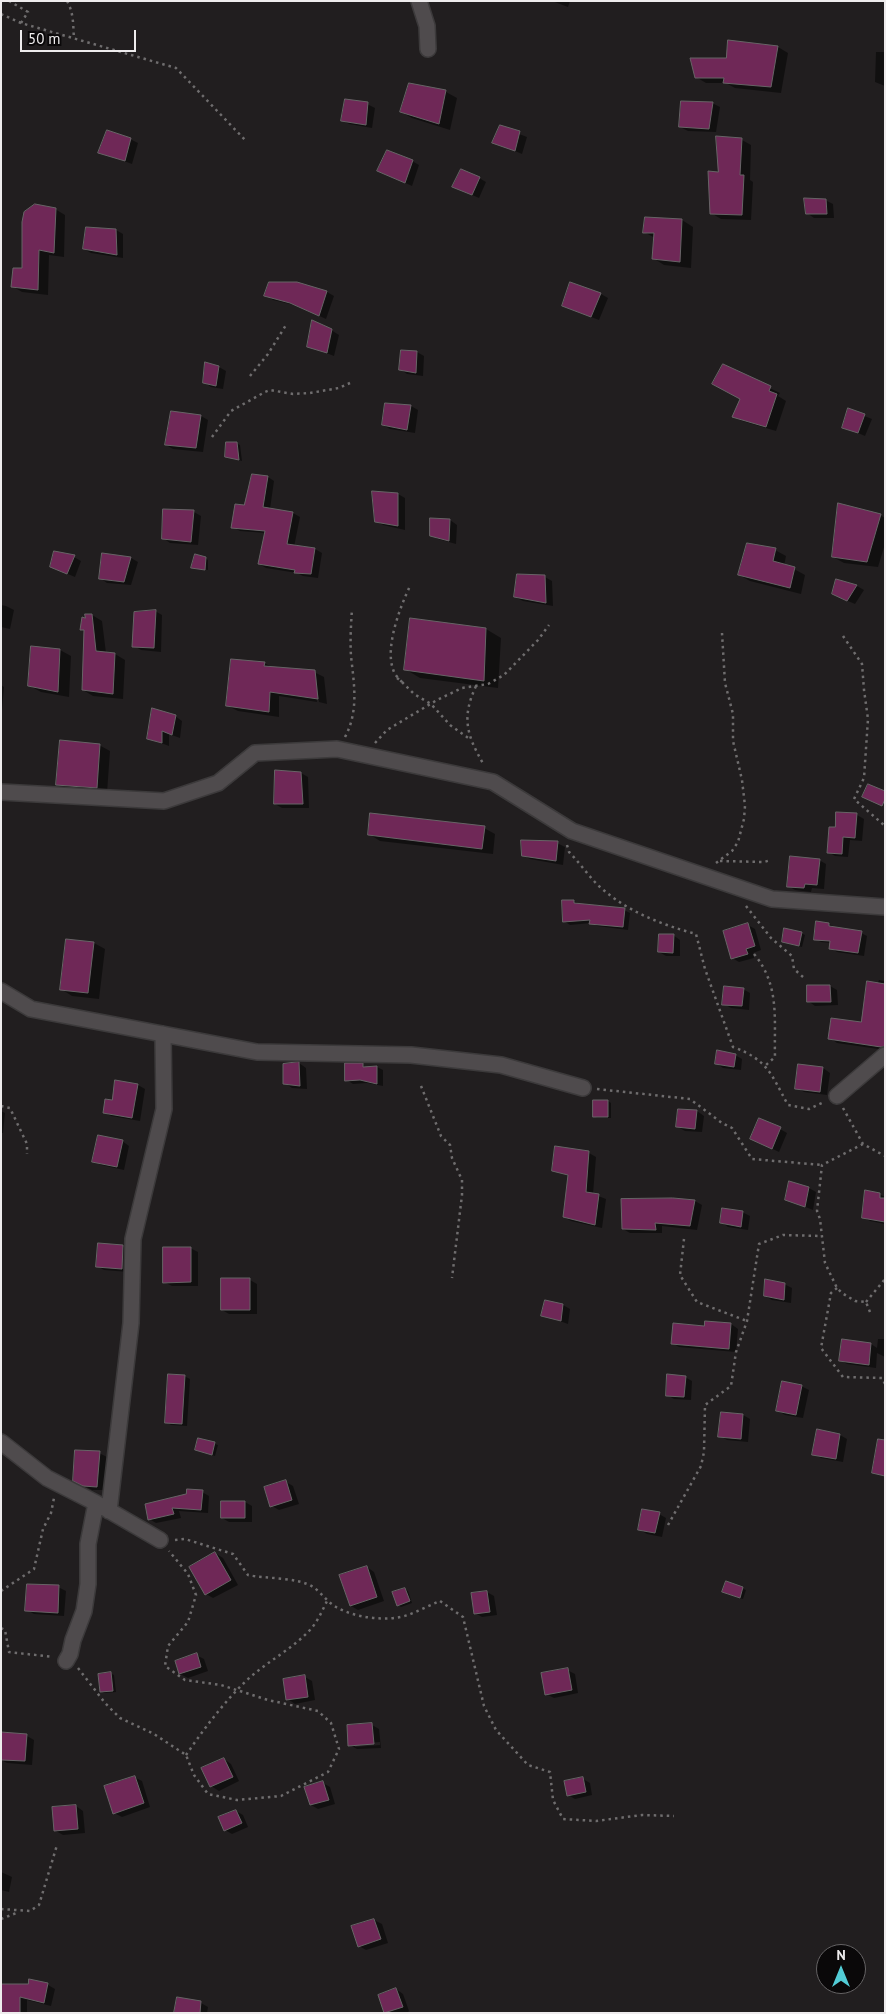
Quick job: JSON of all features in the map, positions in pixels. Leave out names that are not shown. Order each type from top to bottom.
[{"type":"street","points":[[418,1],[427,26],[428,48]]},
{"type":"street","points":[[1,792],[164,801],[218,783],[255,753],[337,749],[494,782],[572,831],[772,899],[885,907]]},
{"type":"street","points":[[1,991],[30,1009],[257,1052],[411,1055],[501,1065],[583,1088]]},
{"type":"street","points":[[109,1511],[132,1323],[133,1239],[164,1109],[163,1034]]},
{"type":"street","points":[[837,1096],[885,1055]]},
{"type":"street","points":[[1,1442],[46,1478],[96,1503],[160,1540]]},
{"type":"street","points":[[66,1661],[84,1611],[88,1584],[88,1544],[96,1503]]},
{"type":"path","points":[[8,1],[28,12],[21,23]]},
{"type":"path","points":[[67,1],[71,8],[74,39]]},
{"type":"path","points":[[1,14],[21,23],[176,68],[247,142]]},
{"type":"path","points":[[250,376],[268,354],[286,325]]},
{"type":"path","points":[[212,436],[231,411],[270,390],[293,394],[339,388],[350,382]]},
{"type":"path","points":[[402,682],[393,670],[392,654],[395,623],[410,586]]},
{"type":"path","points":[[337,749],[346,734],[354,710],[354,671],[351,656],[352,609]]},
{"type":"path","points":[[370,755],[372,746],[387,730],[462,688],[488,684],[504,675],[538,640],[548,625]]},
{"type":"path","points":[[698,874],[732,851],[738,842],[744,819],[745,806],[742,780],[733,742],[733,714],[725,683],[722,633]]},
{"type":"path","points":[[843,636],[862,664],[868,718],[864,778],[854,799],[885,826]]},
{"type":"path","points":[[397,678],[414,694],[431,704],[450,725],[473,741]]},
{"type":"path","points":[[476,686],[467,706],[467,727],[478,754],[494,782]]},
{"type":"path","points":[[560,824],[569,852],[600,886],[635,913],[660,924],[696,934],[705,969],[733,1047],[748,1052],[766,1065],[788,1105],[809,1109],[837,1096],[863,1144],[885,1156]]},
{"type":"path","points":[[719,861],[764,862],[771,860]]},
{"type":"path","points":[[744,905],[771,938],[792,956],[794,969],[803,977]]},
{"type":"path","points":[[754,954],[763,965],[774,993],[775,1057],[766,1065]]},
{"type":"path","points":[[421,1086],[442,1136],[450,1145],[452,1158],[462,1180],[462,1195],[452,1278]]},
{"type":"path","points":[[583,1088],[690,1099],[732,1128],[752,1158],[822,1165],[863,1144]]},
{"type":"path","points":[[1,1106],[10,1108],[27,1144],[27,1154]]},
{"type":"path","points":[[822,1165],[817,1211],[820,1219],[825,1263],[837,1288],[855,1301],[866,1302]]},
{"type":"path","points":[[668,1525],[701,1466],[704,1452],[705,1405],[731,1386],[736,1352],[746,1321],[759,1244],[783,1235],[821,1236]]},
{"type":"path","points":[[684,1239],[680,1275],[697,1302],[746,1321]]},
{"type":"path","points":[[866,1302],[885,1279]]},
{"type":"path","points":[[837,1288],[831,1293],[821,1348],[843,1377],[882,1378],[885,1384]]},
{"type":"path","points":[[866,1302],[870,1312]]},
{"type":"path","points":[[1,1591],[34,1569],[43,1529],[51,1513],[55,1497],[54,1489],[46,1478]]},
{"type":"path","points":[[160,1540],[184,1539],[233,1554],[248,1575],[282,1579],[312,1586],[327,1601],[338,1608],[362,1616],[387,1617],[407,1615],[440,1601],[462,1617],[484,1706],[496,1730],[528,1765],[550,1772],[553,1800],[563,1818],[596,1820],[642,1815],[674,1816]]},
{"type":"path","points":[[1,1628],[5,1630],[9,1652],[42,1656],[76,1665],[120,1718],[154,1734],[186,1755],[194,1775],[208,1794],[237,1800],[281,1796],[328,1772],[340,1748],[331,1723],[318,1711],[268,1700],[221,1685],[185,1680],[165,1666],[168,1646],[188,1622],[196,1595],[188,1574],[160,1540]]},
{"type":"path","points":[[186,1755],[209,1722],[238,1690],[264,1665],[284,1653],[310,1630],[327,1601]]},
{"type":"path","points":[[1,1909],[30,1911],[38,1906],[57,1845]]},
{"type":"path","points":[[1,1919],[21,1911]]},
{"type":"building","points":[[728,40],[778,46],[771,87],[723,83],[724,78],[695,78],[690,58],[726,58]]},
{"type":"building","points":[[409,83],[446,90],[439,124],[400,112]]},
{"type":"building","points":[[345,99],[368,102],[366,125],[341,121]]},
{"type":"building","points":[[681,101],[713,102],[709,129],[679,127]]},
{"type":"building","points":[[500,125],[520,131],[515,151],[492,143]]},
{"type":"building","points":[[107,130],[131,138],[125,161],[98,153]]},
{"type":"building","points":[[716,136],[742,138],[740,175],[744,175],[742,215],[710,214],[708,171],[718,172]]},
{"type":"building","points":[[387,150],[413,160],[405,183],[377,171]]},
{"type":"building","points":[[461,169],[480,177],[472,195],[452,187]]},
{"type":"building","points":[[804,198],[826,199],[827,214],[806,214]]},
{"type":"building","points":[[35,204],[56,208],[54,253],[39,250],[38,290],[11,287],[13,268],[22,268],[22,222],[24,212]]},
{"type":"building","points":[[645,217],[682,219],[680,262],[652,259],[654,233],[643,233]]},
{"type":"building","points":[[86,227],[116,229],[117,255],[83,249]]},
{"type":"building","points":[[269,282],[297,282],[327,291],[319,316],[290,303],[264,296]]},
{"type":"building","points":[[570,282],[601,293],[591,317],[562,306]]},
{"type":"building","points":[[312,320],[332,329],[327,353],[307,347]]},
{"type":"building","points":[[401,350],[417,351],[416,373],[399,370]]},
{"type":"building","points":[[205,362],[219,366],[216,386],[203,383]]},
{"type":"building","points":[[723,364],[771,386],[769,391],[777,394],[766,427],[732,417],[740,399],[712,384]]},
{"type":"building","points":[[385,403],[411,405],[407,430],[382,425]]},
{"type":"building","points":[[848,408],[865,414],[858,433],[842,428]]},
{"type":"building","points":[[171,411],[201,415],[196,448],[165,445]]},
{"type":"building","points":[[226,442],[237,442],[239,460],[225,457]]},
{"type":"building","points":[[252,474],[268,476],[263,507],[293,512],[287,544],[315,548],[311,574],[294,573],[295,570],[258,564],[265,531],[231,528],[235,504],[244,505]]},
{"type":"building","points":[[372,491],[398,493],[398,526],[375,522]]},
{"type":"building","points":[[838,503],[881,514],[867,562],[832,557]]},
{"type":"building","points":[[163,509],[194,510],[191,542],[162,539]]},
{"type":"building","points":[[430,518],[450,519],[449,541],[430,536]]},
{"type":"building","points":[[747,543],[776,548],[773,561],[795,567],[790,588],[738,575]]},
{"type":"building","points":[[54,551],[75,555],[67,574],[50,567]]},
{"type":"building","points":[[102,553],[131,557],[124,582],[99,579]]},
{"type":"building","points":[[195,554],[206,557],[205,570],[191,568]]},
{"type":"building","points":[[517,574],[545,575],[546,603],[514,597]]},
{"type":"building","points":[[836,579],[857,585],[847,601],[832,594]]},
{"type":"building","points":[[156,610],[154,648],[132,647],[134,612]]},
{"type":"building","points":[[85,614],[92,614],[96,651],[115,653],[113,694],[82,690],[84,630],[80,630],[82,617],[85,618]]},
{"type":"building","points":[[410,618],[486,628],[484,681],[404,670]]},
{"type":"building","points":[[31,646],[60,649],[58,692],[28,686]]},
{"type":"building","points":[[231,659],[265,662],[264,666],[315,670],[318,699],[270,692],[269,712],[226,706]]},
{"type":"building","points":[[152,708],[176,715],[172,735],[162,731],[162,743],[147,739]]},
{"type":"building","points":[[60,740],[100,744],[97,788],[56,785]]},
{"type":"building","points":[[275,770],[301,772],[303,804],[274,804]]},
{"type":"building","points":[[868,784],[885,791],[885,799],[882,806],[862,797]]},
{"type":"building","points":[[836,812],[857,813],[855,838],[843,837],[842,854],[827,853],[829,827],[835,827]]},
{"type":"building","points":[[370,813],[485,826],[482,849],[368,835]]},
{"type":"building","points":[[521,840],[558,841],[556,861],[522,856]]},
{"type":"building","points":[[790,856],[820,859],[817,885],[805,884],[804,888],[787,887]]},
{"type":"building","points":[[562,900],[574,900],[574,903],[625,908],[623,927],[589,924],[590,920],[563,922]]},
{"type":"building","points":[[816,921],[829,923],[829,926],[862,931],[858,953],[829,949],[830,941],[814,940]]},
{"type":"building","points":[[748,923],[755,946],[746,949],[748,954],[731,959],[723,931]]},
{"type":"building","points":[[784,928],[802,932],[799,946],[782,942]]},
{"type":"building","points":[[659,934],[674,934],[673,953],[658,952]]},
{"type":"building","points":[[66,939],[94,942],[88,993],[60,990]]},
{"type":"building","points":[[867,981],[885,984],[885,1046],[828,1039],[831,1018],[861,1022]]},
{"type":"building","points":[[807,985],[830,985],[831,1002],[807,1002]]},
{"type":"building","points":[[724,986],[744,988],[742,1006],[722,1005]]},
{"type":"building","points":[[717,1050],[736,1054],[734,1067],[715,1064]]},
{"type":"building","points":[[299,1062],[300,1086],[283,1084],[283,1064]]},
{"type":"building","points":[[345,1063],[363,1063],[363,1067],[377,1066],[377,1084],[360,1080],[345,1081]]},
{"type":"building","points":[[798,1064],[823,1067],[820,1092],[795,1089]]},
{"type":"building","points":[[115,1080],[138,1084],[132,1118],[103,1113],[105,1099],[112,1100]]},
{"type":"building","points":[[593,1100],[608,1100],[608,1117],[593,1117]]},
{"type":"building","points":[[678,1109],[697,1110],[695,1129],[676,1127]]},
{"type":"building","points":[[759,1118],[781,1127],[772,1149],[750,1139]]},
{"type":"building","points":[[98,1135],[123,1140],[117,1167],[92,1162]]},
{"type":"building","points":[[555,1146],[589,1151],[586,1192],[599,1194],[595,1225],[563,1217],[568,1175],[552,1171]]},
{"type":"building","points":[[789,1181],[809,1187],[805,1207],[785,1200]]},
{"type":"building","points":[[865,1190],[880,1193],[880,1198],[885,1198],[885,1222],[862,1218]]},
{"type":"building","points":[[673,1198],[695,1200],[690,1226],[655,1223],[656,1230],[622,1229],[621,1199]]},
{"type":"building","points":[[722,1208],[743,1211],[741,1227],[720,1223]]},
{"type":"building","points":[[98,1243],[123,1245],[122,1269],[96,1267]]},
{"type":"building","points":[[163,1247],[191,1247],[191,1282],[163,1283]]},
{"type":"building","points":[[221,1278],[250,1278],[250,1310],[221,1310]]},
{"type":"building","points":[[765,1279],[785,1283],[784,1300],[764,1296]]},
{"type":"building","points":[[545,1300],[563,1304],[561,1321],[541,1316]]},
{"type":"building","points":[[705,1321],[731,1323],[729,1349],[671,1344],[673,1323],[704,1326]]},
{"type":"building","points":[[842,1339],[871,1343],[869,1365],[839,1361]]},
{"type":"building","points":[[168,1374],[185,1375],[182,1424],[165,1423]]},
{"type":"building","points":[[667,1374],[686,1376],[684,1397],[666,1396]]},
{"type":"building","points":[[782,1381],[802,1385],[796,1415],[776,1411]]},
{"type":"building","points":[[721,1412],[743,1414],[741,1439],[718,1437]]},
{"type":"building","points":[[817,1429],[840,1434],[836,1459],[812,1455]]},
{"type":"building","points":[[198,1438],[215,1442],[212,1455],[195,1450]]},
{"type":"building","points":[[878,1439],[885,1440],[885,1476],[872,1473]]},
{"type":"building","points":[[75,1450],[100,1451],[97,1487],[83,1486],[73,1481]]},
{"type":"building","points":[[286,1480],[292,1500],[270,1507],[264,1487]]},
{"type":"building","points":[[187,1489],[203,1490],[201,1510],[172,1508],[174,1514],[148,1520],[145,1504],[186,1494]]},
{"type":"building","points":[[221,1501],[245,1501],[245,1518],[221,1518]]},
{"type":"building","points":[[642,1509],[660,1512],[655,1533],[638,1530]]},
{"type":"building","points":[[215,1552],[231,1580],[205,1595],[189,1567]]},
{"type":"building","points":[[367,1566],[377,1597],[350,1606],[339,1575]]},
{"type":"building","points":[[726,1581],[743,1587],[740,1598],[722,1592]]},
{"type":"building","points":[[27,1584],[59,1585],[58,1613],[25,1611]]},
{"type":"building","points":[[405,1588],[410,1601],[397,1606],[392,1592]]},
{"type":"building","points":[[487,1591],[490,1612],[474,1614],[471,1593]]},
{"type":"building","points":[[197,1653],[201,1667],[179,1674],[175,1661]]},
{"type":"building","points":[[568,1668],[572,1690],[545,1695],[541,1673]]},
{"type":"building","points":[[111,1672],[113,1691],[100,1692],[98,1674]]},
{"type":"building","points":[[305,1675],[308,1697],[286,1700],[283,1679]]},
{"type":"building","points":[[372,1723],[374,1744],[348,1746],[347,1725]]},
{"type":"building","points":[[1,1732],[27,1734],[25,1761],[1,1760]]},
{"type":"building","points":[[224,1758],[233,1777],[210,1787],[201,1768]]},
{"type":"building","points":[[135,1776],[144,1803],[113,1814],[104,1786]]},
{"type":"building","points":[[583,1777],[586,1792],[567,1796],[564,1781]]},
{"type":"building","points":[[323,1781],[329,1800],[310,1805],[304,1787]]},
{"type":"building","points":[[76,1805],[78,1829],[54,1831],[52,1807]]},
{"type":"building","points":[[236,1810],[242,1823],[224,1831],[218,1817]]},
{"type":"building","points":[[374,1919],[381,1939],[358,1947],[351,1926]]},
{"type":"building","points":[[29,1979],[48,1983],[44,2003],[20,1997],[20,2013],[1,2013],[1,1984],[28,1984]]},
{"type":"building","points":[[396,1988],[403,2007],[384,2013],[378,1995]]},
{"type":"building","points":[[177,1997],[201,2001],[200,2013],[174,2013]]}]
